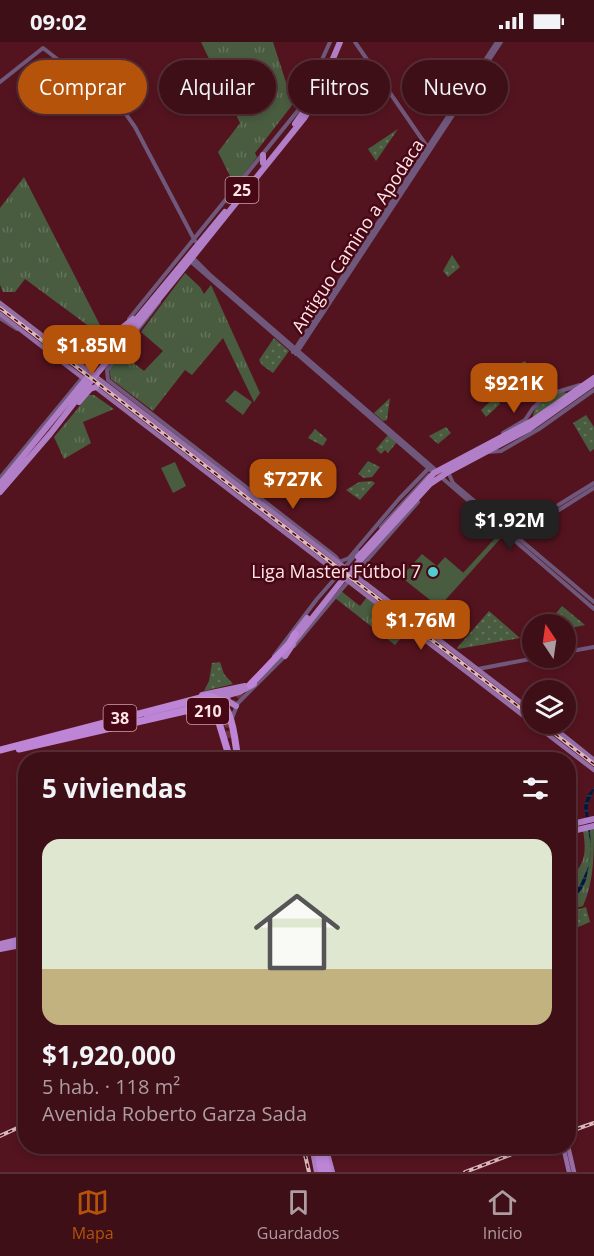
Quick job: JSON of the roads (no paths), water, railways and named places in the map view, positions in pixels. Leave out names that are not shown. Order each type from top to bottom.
[{"type":"highway","points":[[250,685],[296,636]]},
{"type":"highway","name":"210","points":[[198,698],[208,696],[219,699],[228,711],[237,752]]},
{"type":"highway","name":"38","points":[[3,748],[198,698]]},
{"type":"highway","name":"210","points":[[95,731],[110,730],[198,708],[217,716],[230,752]]},
{"type":"highway","points":[[217,716],[225,716],[228,711]]},
{"type":"highway","name":"38","points":[[0,754],[95,731]]},
{"type":"highway","points":[[229,738],[231,752]]},
{"type":"highway","points":[[316,1154],[320,1172]]},
{"type":"highway","points":[[326,1154],[330,1172]]},
{"type":"main road","name":"25","points":[[328,60],[338,42]]},
{"type":"main road","name":"25","points":[[197,244],[295,129],[315,101],[338,42]]},
{"type":"main road","name":"25","points":[[129,328],[159,298],[197,244],[301,114]]},
{"type":"main road","points":[[295,129],[300,122],[296,119]]},
{"type":"main road","points":[[263,155],[263,163]]},
{"type":"main road","name":"25","points":[[0,484],[36,440],[57,419],[129,328],[189,258]]},
{"type":"main road","points":[[0,303],[522,703]]},
{"type":"main road","points":[[0,314],[570,752]]},
{"type":"main road","name":"38","points":[[435,473],[447,472],[534,426],[594,378]]},
{"type":"main road","name":"38","points":[[95,731],[244,690],[256,682],[435,473],[532,421],[590,383]]},
{"type":"main road","points":[[50,434],[56,431],[88,391],[96,387]]},
{"type":"main road","points":[[142,412],[161,422]]},
{"type":"main road","name":"25","points":[[0,492],[50,434],[57,419]]},
{"type":"main road","points":[[174,432],[192,451]]},
{"type":"main road","points":[[28,444],[36,440]]},
{"type":"main road","points":[[223,470],[232,481]]},
{"type":"main road","name":"38","points":[[406,506],[430,484],[435,473]]},
{"type":"main road","points":[[215,484],[234,494]]},
{"type":"main road","points":[[358,570],[362,582]]},
{"type":"main road","points":[[285,656],[296,636]]},
{"type":"main road","name":"38","points":[[198,698],[205,693],[241,688],[249,684],[296,636]]},
{"type":"main road","points":[[231,688],[226,698],[236,706]]},
{"type":"main road","points":[[562,734],[594,760]]},
{"type":"main road","points":[[576,756],[594,770]]},
{"type":"main road","points":[[576,823],[594,819]]},
{"type":"main road","points":[[576,830],[594,826]]},
{"type":"main road","points":[[0,944],[18,940]]},
{"type":"main road","points":[[0,949],[18,946]]},
{"type":"main road","points":[[565,1154],[569,1172]]},
{"type":"main road","points":[[570,1154],[574,1172]]},
{"type":"street","points":[[324,60],[330,42]]},
{"type":"street","points":[[295,352],[393,200],[429,149],[355,42]]},
{"type":"street","name":"Antiguo Camino a Apodaca","points":[[295,352],[499,42]]},
{"type":"street","points":[[0,82],[43,48],[123,110],[135,127],[197,244]]},
{"type":"street","points":[[86,370],[129,328],[197,244],[234,190],[296,119]]},
{"type":"street","points":[[189,258],[435,473],[594,602]]},
{"type":"street","points":[[159,298],[158,305],[107,370],[106,375],[109,381],[341,564]]},
{"type":"street","points":[[0,318],[20,329]]},
{"type":"street","points":[[0,478],[83,377]]},
{"type":"street","points":[[78,382],[85,384],[88,391]]},
{"type":"street","points":[[451,465],[457,458],[522,422],[547,395],[590,383]]},
{"type":"street","points":[[486,452],[501,451],[539,429],[594,390]]},
{"type":"street","points":[[350,398],[435,473]]},
{"type":"street","points":[[447,472],[453,483],[594,609]]},
{"type":"street","points":[[341,564],[350,561],[422,481],[435,473]]},
{"type":"street","points":[[274,657],[340,573],[341,564],[435,473]]},
{"type":"street","points":[[231,723],[236,706],[285,656],[429,489],[430,484]]},
{"type":"street","points":[[514,537],[594,486]]},
{"type":"street","points":[[366,544],[369,548],[376,550]]},
{"type":"street","points":[[327,588],[333,591],[333,598]]},
{"type":"street","points":[[576,650],[594,646]]},
{"type":"street","points":[[477,669],[522,661]]},
{"type":"water","points":[[594,787],[588,806],[591,845],[584,807],[587,796]]},
{"type":"water","points":[[589,865],[586,880],[576,896],[576,890]]},
{"type":"tunnel","points":[[229,738],[228,722],[231,710],[248,687]]},
{"type":"railway","points":[[0,308],[522,709]]},
{"type":"railway","points":[[555,734],[594,764]]},
{"type":"railway","points":[[576,1129],[594,1123]]},
{"type":"railway","points":[[0,1136],[18,1128]]},
{"type":"railway","points":[[305,1154],[309,1172]]},
{"type":"railway","points":[[465,1172],[512,1154]]},
{"type":"place","name":"Liga Master Fútbol 7","points":[[433,572]]}]
